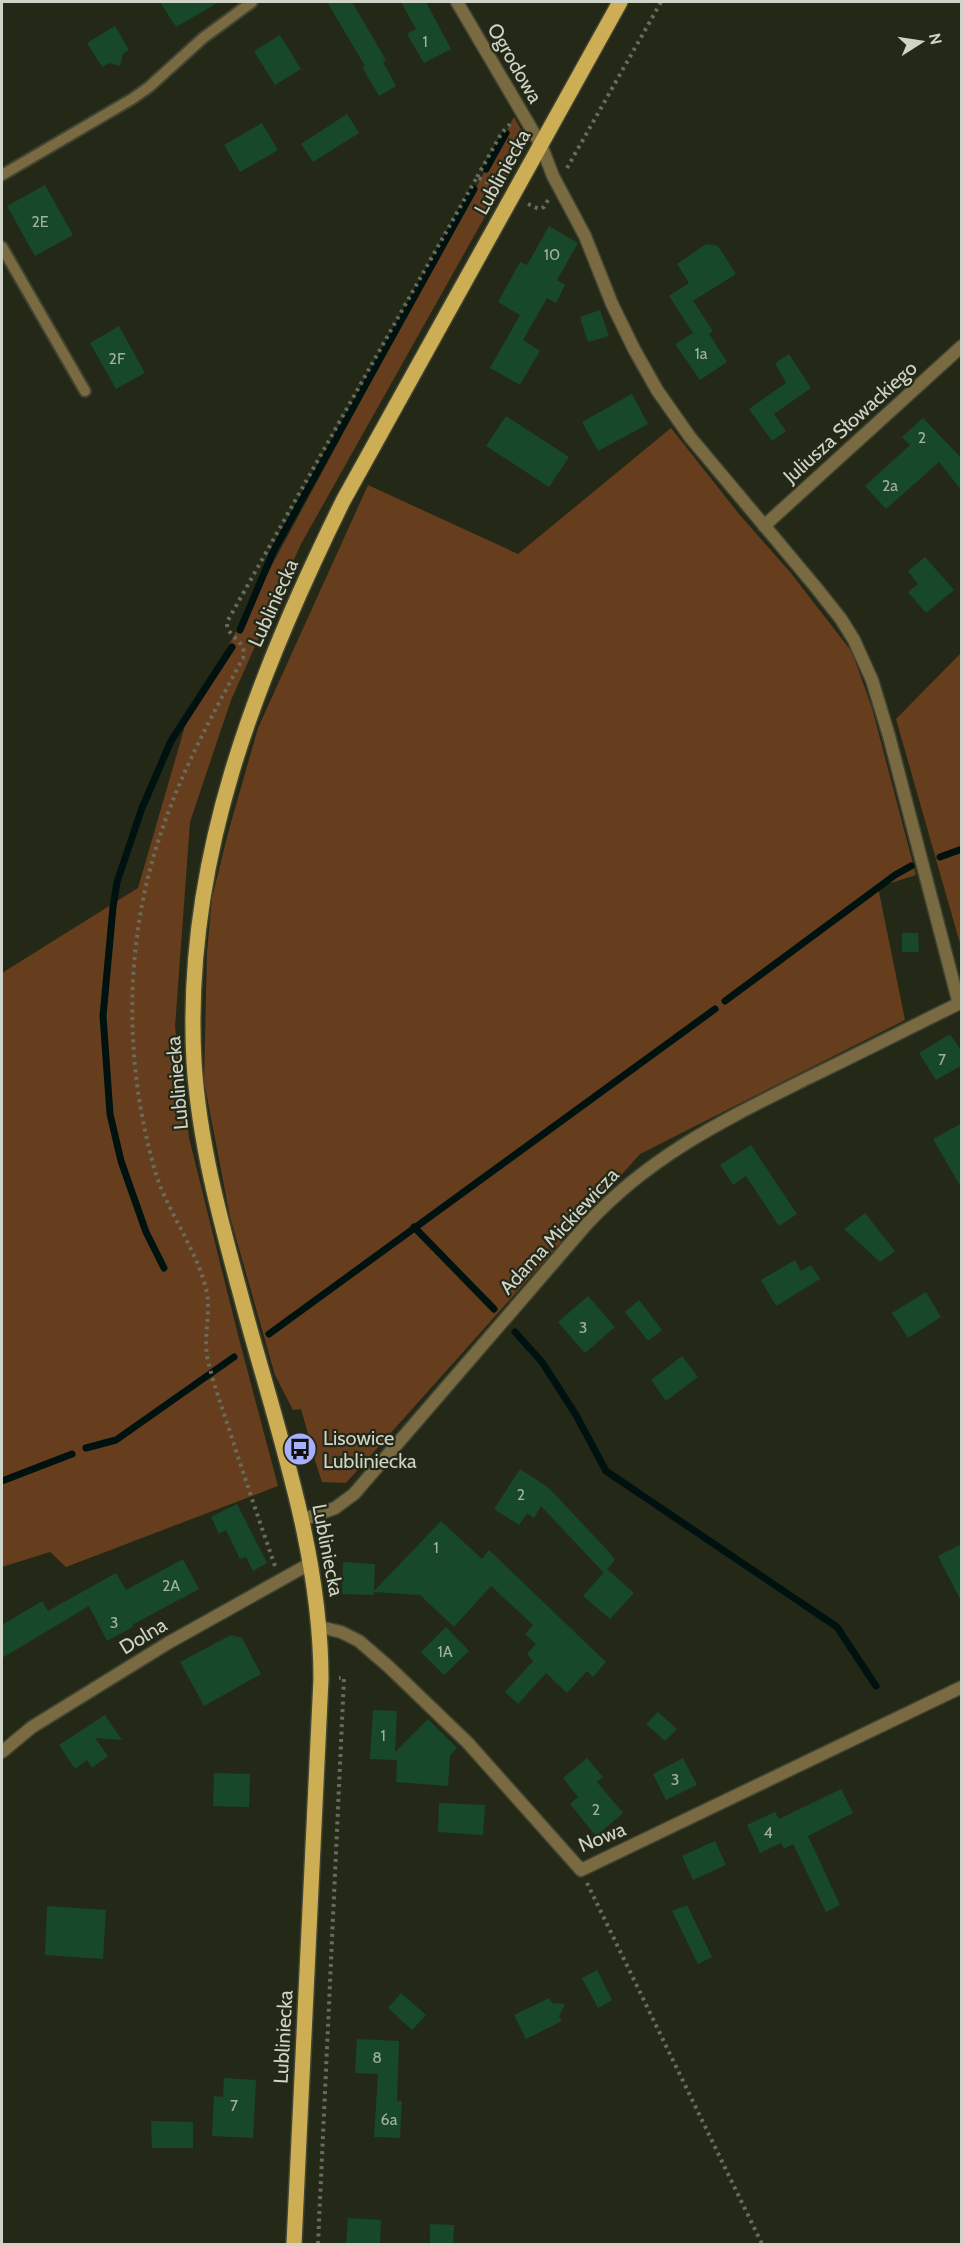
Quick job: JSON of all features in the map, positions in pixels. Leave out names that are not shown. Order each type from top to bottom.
[{"type":"main road","name":"Lubliniecka","points":[[294,2244],[320,1690],[320,1627],[302,1520],[221,1222],[204,1144],[194,1064],[193,1018],[195,947],[202,893],[218,820],[237,751],[259,688],[286,622],[343,501],[620,2]]},
{"type":"street","name":"Ogrodowa","points":[[457,2],[541,144],[557,185],[585,236],[612,304],[651,380],[690,437],[841,619],[864,660],[889,736],[960,1003]]},
{"type":"street","name":"Juliusza Słowackiego","points":[[764,526],[962,346]]},
{"type":"street","name":"Adama Mickiewicza","points":[[302,1520],[335,1508],[354,1494],[601,1208],[640,1173],[677,1147],[716,1125],[960,1003]]},
{"type":"street","name":"Dolna","points":[[2,1752],[32,1727],[149,1655],[311,1563]]},
{"type":"street","name":"Nowa","points":[[320,1627],[341,1632],[359,1641],[389,1666],[468,1743],[581,1870],[962,1687]]},
{"type":"lane","points":[[2,175],[132,99],[149,87],[203,38],[252,2]]},
{"type":"lane","points":[[2,247],[85,392]]},
{"type":"path","points":[[522,201],[539,209],[544,207],[661,2]]},
{"type":"path","points":[[477,177],[501,134],[521,111]]},
{"type":"path","points":[[207,1358],[280,1581]]},
{"type":"path","points":[[318,2244],[344,1678]]},
{"type":"path","points":[[581,1870],[762,2244]]},
{"type":"shaded area","points":[[514,117],[524,135],[524,147],[301,544],[231,700],[190,822],[175,1027],[189,1138],[278,1486],[66,1567],[50,1552],[2,1567],[2,973],[138,888],[185,726]]},
{"type":"shaded area","points":[[671,428],[739,514],[790,572],[852,652],[872,708],[916,875],[878,887],[905,1020],[640,1154],[346,1483],[322,1482],[312,1451],[317,1448],[313,1437],[309,1437],[301,1409],[293,1410],[275,1375],[230,1217],[204,1081],[207,952],[212,898],[258,728],[368,485],[518,554]]},
{"type":"shaded area","points":[[961,653],[961,947],[896,719]]},
{"type":"building","points":[[160,2],[219,2],[176,27]]},
{"type":"building","points":[[327,2],[352,2],[386,60],[383,62],[396,86],[379,96],[362,67],[365,66]]},
{"type":"building","points":[[401,2],[426,2],[451,49],[424,63],[407,34],[416,29]]},
{"type":"building","points":[[115,26],[129,50],[123,54],[120,66],[109,63],[102,67],[87,43]]},
{"type":"building","points":[[280,35],[301,69],[275,85],[254,51]]},
{"type":"building","points":[[347,114],[359,133],[313,162],[301,144]]},
{"type":"building","points":[[262,123],[278,150],[240,172],[224,145]]},
{"type":"building","points":[[45,185],[73,235],[35,256],[7,206]]},
{"type":"building","points":[[549,226],[578,243],[557,280],[565,285],[556,303],[547,298],[523,340],[540,351],[520,385],[490,368],[520,315],[498,302],[520,262],[527,265]]},
{"type":"building","points":[[706,244],[718,246],[736,274],[693,301],[713,331],[709,334],[727,362],[700,380],[675,344],[693,333],[669,296],[689,283],[677,264]]},
{"type":"building","points":[[600,310],[609,336],[588,342],[580,317]]},
{"type":"building","points":[[119,326],[145,373],[116,389],[90,343]]},
{"type":"building","points":[[789,354],[811,388],[774,414],[786,431],[772,441],[749,409],[786,383],[775,363]]},
{"type":"building","points":[[632,394],[648,424],[598,451],[582,422]]},
{"type":"building","points":[[506,416],[569,457],[549,487],[486,446]]},
{"type":"building","points":[[923,418],[962,459],[962,491],[939,462],[886,509],[865,486],[910,445],[902,437]]},
{"type":"building","points":[[925,557],[954,590],[926,613],[908,592],[918,584],[908,571]]},
{"type":"building","points":[[902,933],[918,933],[919,952],[902,952]]},
{"type":"building","points":[[950,1034],[962,1052],[962,1065],[936,1080],[919,1053]]},
{"type":"building","points":[[962,1123],[962,1189],[933,1139]]},
{"type":"building","points":[[751,1145],[797,1214],[779,1226],[746,1176],[733,1185],[720,1165]]},
{"type":"building","points":[[865,1213],[895,1251],[880,1262],[844,1229]]},
{"type":"building","points":[[795,1260],[801,1271],[811,1265],[820,1279],[776,1306],[761,1280]]},
{"type":"building","points":[[926,1292],[941,1317],[908,1338],[892,1313]]},
{"type":"building","points":[[588,1296],[615,1327],[585,1353],[558,1322]]},
{"type":"building","points":[[639,1300],[662,1330],[648,1341],[625,1312]]},
{"type":"building","points":[[682,1356],[698,1377],[666,1401],[651,1380]]},
{"type":"building","points":[[520,1469],[549,1488],[608,1551],[615,1560],[604,1573],[541,1506],[534,1518],[527,1513],[519,1525],[494,1509]]},
{"type":"building","points":[[237,1504],[267,1563],[253,1571],[246,1557],[240,1559],[226,1530],[219,1534],[211,1517]]},
{"type":"building","points":[[441,1521],[482,1559],[489,1550],[606,1662],[593,1677],[587,1671],[567,1693],[546,1673],[518,1704],[505,1692],[533,1661],[527,1654],[536,1644],[525,1634],[533,1625],[491,1586],[454,1627],[420,1595],[374,1592],[374,1595],[342,1594],[343,1562],[375,1564],[374,1591]]},
{"type":"building","points":[[962,1544],[962,1603],[938,1556]]},
{"type":"building","points":[[183,1559],[199,1589],[132,1625],[133,1627],[107,1641],[89,1606],[2,1658],[2,1625],[42,1601],[48,1611],[116,1573],[126,1590]]},
{"type":"building","points":[[607,1569],[634,1593],[610,1619],[583,1596]]},
{"type":"building","points":[[446,1627],[469,1651],[444,1675],[421,1652]]},
{"type":"building","points":[[231,1635],[242,1638],[261,1674],[204,1706],[180,1662]]},
{"type":"building","points":[[373,1710],[397,1711],[395,1752],[428,1719],[457,1748],[450,1755],[448,1786],[396,1782],[397,1760],[370,1759]]},
{"type":"building","points":[[658,1712],[677,1729],[665,1741],[646,1724]]},
{"type":"building","points":[[105,1715],[122,1740],[95,1738],[108,1756],[92,1768],[87,1760],[75,1769],[59,1745]]},
{"type":"building","points":[[587,1758],[603,1777],[597,1782],[623,1813],[596,1836],[570,1804],[578,1797],[563,1778]]},
{"type":"building","points":[[683,1758],[697,1785],[666,1800],[653,1774]]},
{"type":"building","points":[[214,1773],[250,1774],[249,1807],[213,1806]]},
{"type":"building","points":[[841,1789],[853,1813],[808,1836],[840,1905],[826,1912],[793,1844],[784,1849],[781,1843],[760,1853],[747,1825],[775,1812],[779,1819]]},
{"type":"building","points":[[439,1803],[485,1805],[483,1835],[438,1832]]},
{"type":"building","points":[[715,1841],[726,1865],[693,1880],[682,1856]]},
{"type":"building","points":[[687,1905],[712,1957],[698,1964],[672,1911]]},
{"type":"building","points":[[47,1906],[106,1910],[103,1959],[45,1955]]},
{"type":"building","points":[[597,1970],[612,2000],[598,2008],[582,1978]]},
{"type":"building","points":[[401,1993],[426,2015],[412,2030],[388,2008]]},
{"type":"building","points":[[549,1998],[552,2003],[565,2004],[559,2016],[562,2021],[526,2039],[514,2015]]},
{"type":"building","points":[[357,2039],[399,2041],[397,2101],[402,2101],[400,2138],[374,2137],[378,2074],[355,2073]]},
{"type":"building","points":[[224,2078],[256,2080],[253,2138],[212,2136],[214,2096],[223,2097]]},
{"type":"building","points":[[151,2121],[193,2122],[193,2148],[152,2148]]},
{"type":"building","points":[[348,2218],[381,2220],[380,2244],[346,2244]]},
{"type":"building","points":[[430,2224],[454,2225],[453,2244],[430,2244]]},
{"type":"waterway","points":[[486,169],[506,133]]},
{"type":"waterway","points":[[240,630],[274,550],[474,189]]},
{"type":"waterway","points":[[164,1268],[146,1232],[121,1161],[110,1114],[103,1016],[113,907],[117,882],[142,808],[171,741],[232,647]]},
{"type":"waterway","points":[[940,857],[962,849]]},
{"type":"waterway","points":[[725,1001],[895,875],[911,866]]},
{"type":"waterway","points":[[269,1334],[715,1009]]},
{"type":"waterway","points":[[414,1227],[494,1309]]},
{"type":"waterway","points":[[515,1332],[542,1362],[576,1415],[606,1471],[837,1627],[876,1686]]},
{"type":"waterway","points":[[86,1448],[116,1440],[234,1357]]},
{"type":"waterway","points":[[2,1481],[72,1454]]},
{"type":"place","name":"Lisowice Lubliniecka","points":[[300,1449]]}]
